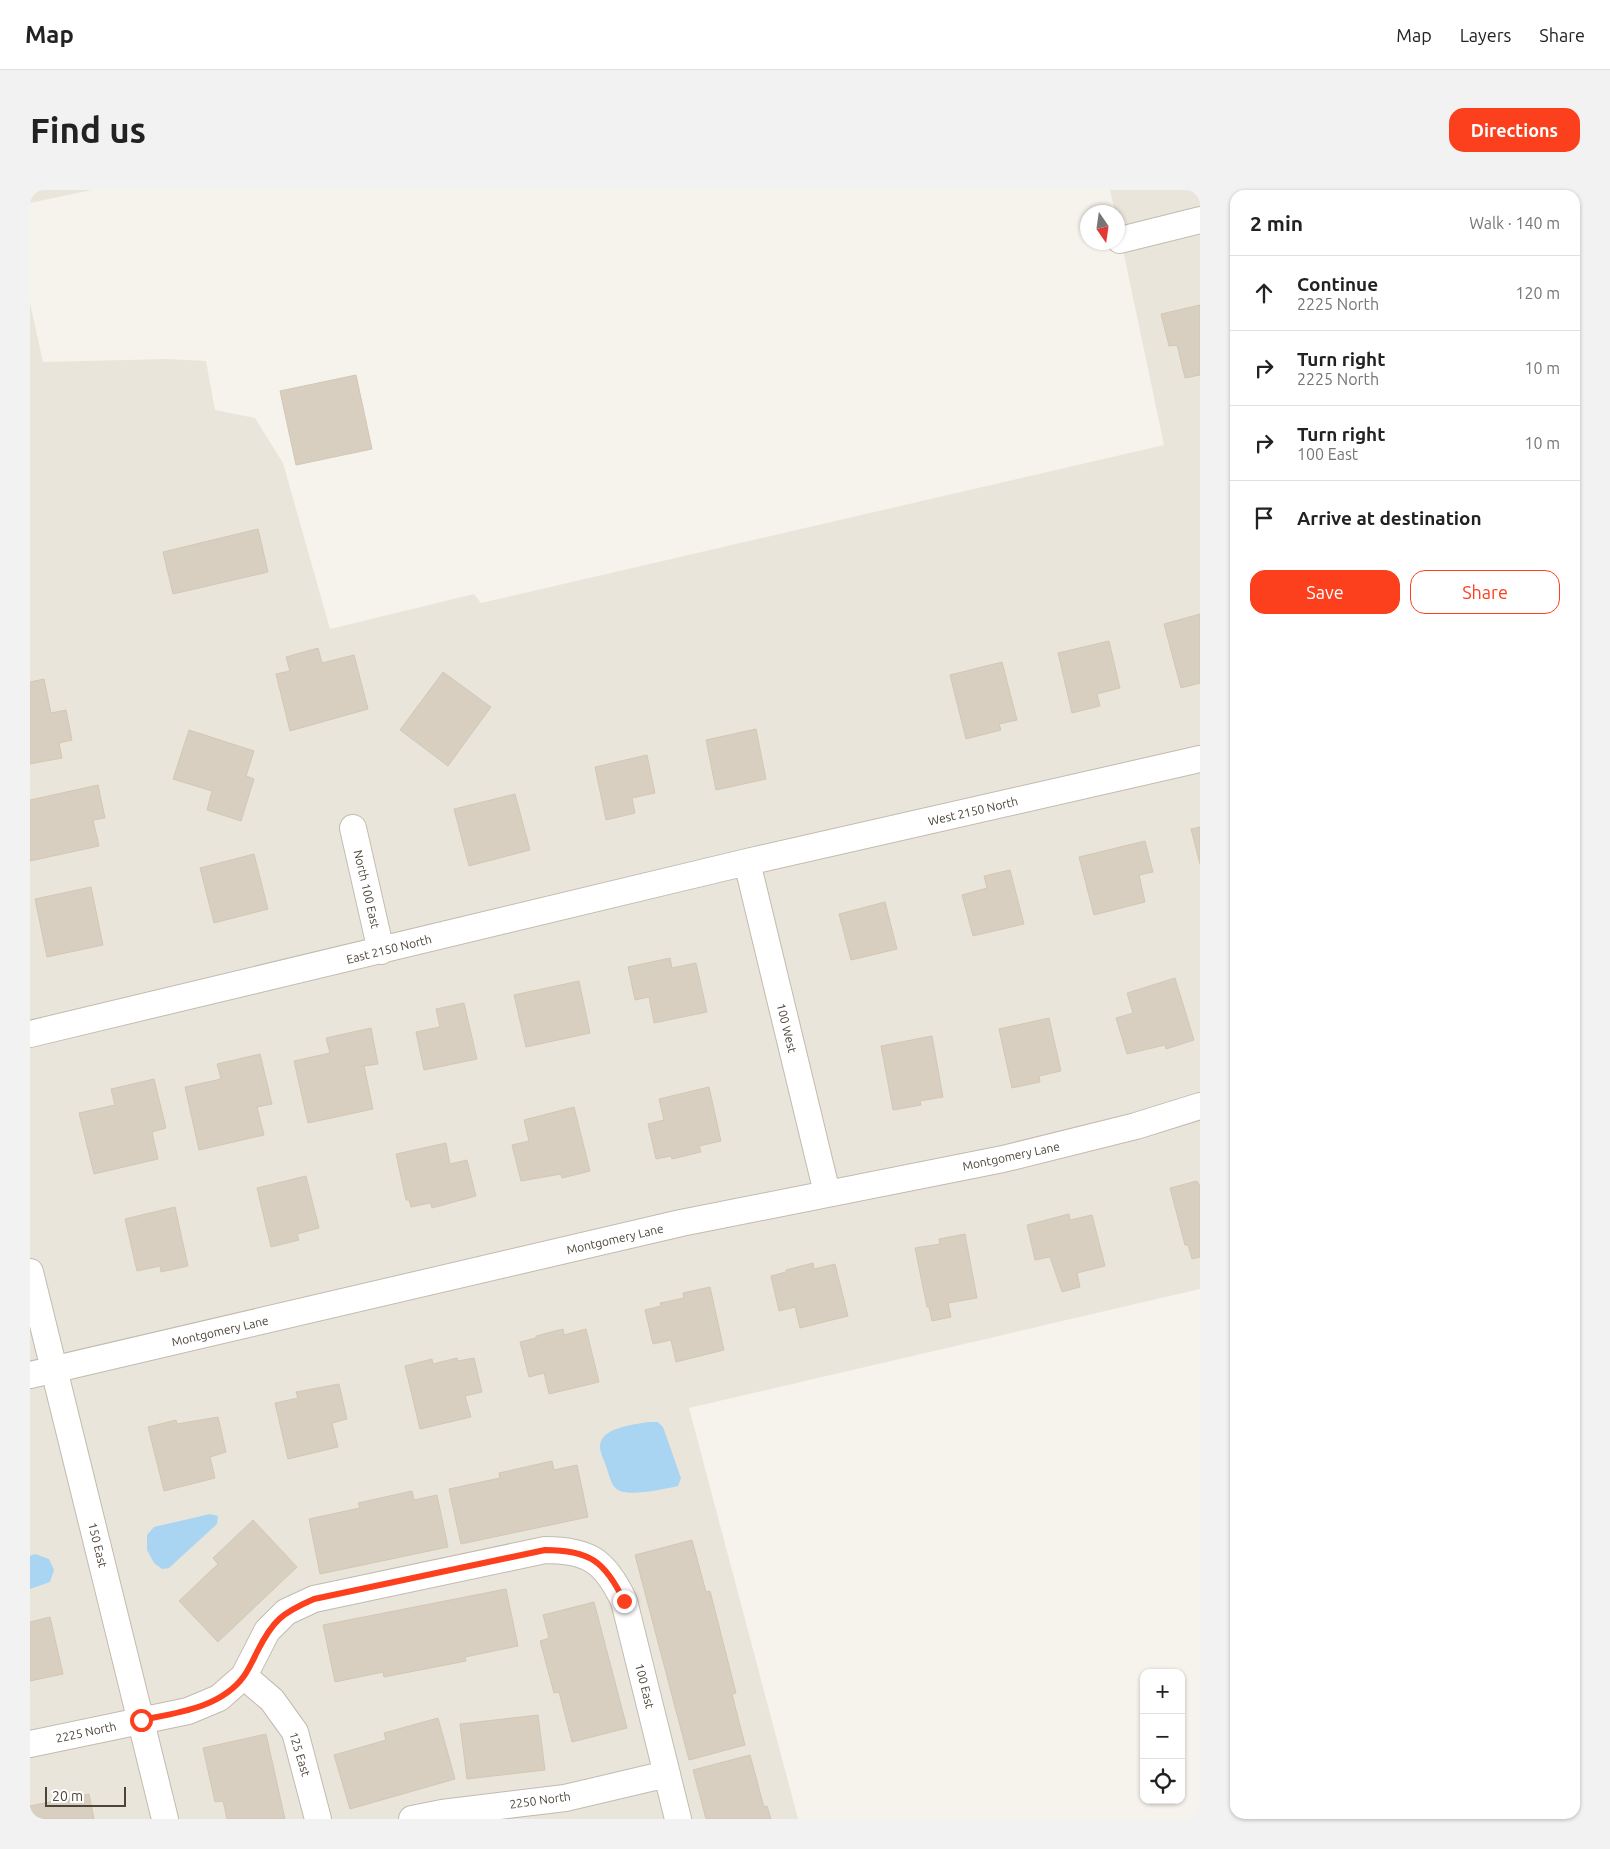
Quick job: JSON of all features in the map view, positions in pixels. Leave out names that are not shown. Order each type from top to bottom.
[{"type":"street","points":[[1125,239],[1200,220]]},
{"type":"street","name":"West 2150 North","points":[[747,862],[1200,759]]},
{"type":"street","name":"North 100 East","points":[[353,828],[381,950]]},
{"type":"street","name":"East 2150 North","points":[[30,1034],[747,862]]},
{"type":"street","name":"100 West","points":[[747,862],[828,1193]]},
{"type":"street","name":"Montgomery Lane","points":[[42,1372],[681,1223],[1003,1159],[1136,1126],[1200,1106]]},
{"type":"street","name":"150 East","points":[[30,1272],[42,1372],[141,1720],[165,1819]]},
{"type":"street","name":"2225 North","points":[[30,1744],[188,1711],[219,1698],[244,1676],[267,1631],[286,1612],[314,1599],[545,1550],[570,1550],[596,1560]]},
{"type":"street","name":"100 East","points":[[596,1560],[614,1579],[624,1601],[678,1819]]},
{"type":"street","name":"125 East","points":[[244,1676],[272,1700],[295,1732],[318,1819]]},
{"type":"street","name":"2250 North","points":[[412,1819],[442,1813],[565,1798],[667,1774]]},
{"type":"shaded area","points":[[30,190],[92,190],[30,203]]},
{"type":"shaded area","points":[[1110,190],[1200,190],[1200,1289],[689,1408],[798,1819],[30,1819],[30,303],[43,362],[168,359],[206,361],[215,410],[255,418],[283,463],[330,629],[474,594],[481,603],[1164,445],[1123,250],[1125,250],[1125,205],[1113,205]]},
{"type":"water","points":[[648,1422],[658,1422],[663,1427],[681,1478],[678,1486],[632,1493],[620,1491],[615,1487],[610,1478],[600,1449],[601,1440],[611,1431]]},
{"type":"water","points":[[210,1514],[218,1516],[217,1524],[169,1568],[162,1569],[154,1563],[147,1550],[147,1535],[154,1527]]},
{"type":"water","points":[[35,1554],[49,1559],[54,1570],[50,1582],[30,1589],[30,1556]]},
{"type":"building","points":[[1200,305],[1200,375],[1185,378],[1177,345],[1169,346],[1161,314]]},
{"type":"building","points":[[356,375],[372,449],[296,465],[280,391]]},
{"type":"building","points":[[258,529],[268,572],[173,594],[163,552]]},
{"type":"building","points":[[1200,614],[1200,683],[1181,688],[1164,624]]},
{"type":"building","points":[[1109,641],[1120,688],[1097,694],[1100,706],[1072,713],[1058,653]]},
{"type":"building","points":[[318,648],[322,663],[354,655],[368,709],[290,731],[276,674],[290,671],[286,657]]},
{"type":"building","points":[[1002,662],[1017,720],[999,724],[1001,730],[966,739],[950,675]]},
{"type":"building","points":[[443,672],[491,707],[448,766],[400,730]]},
{"type":"building","points":[[44,679],[51,713],[66,710],[72,740],[59,743],[62,758],[30,764],[30,682]]},
{"type":"building","points":[[756,729],[766,779],[716,790],[706,740]]},
{"type":"building","points":[[189,730],[254,751],[246,776],[254,779],[241,821],[207,810],[212,791],[173,779]]},
{"type":"building","points":[[647,755],[655,793],[632,798],[635,813],[606,820],[595,767]]},
{"type":"building","points":[[98,785],[105,818],[93,820],[99,846],[30,861],[30,800]]},
{"type":"building","points":[[515,794],[530,850],[469,866],[454,809]]},
{"type":"building","points":[[1200,827],[1200,864],[1191,829]]},
{"type":"building","points":[[1145,841],[1153,872],[1139,875],[1145,902],[1094,915],[1079,857]]},
{"type":"building","points":[[254,854],[268,909],[214,923],[200,868]]},
{"type":"building","points":[[1010,870],[1024,924],[973,936],[962,895],[987,888],[984,876]]},
{"type":"building","points":[[91,887],[103,945],[47,957],[35,899]]},
{"type":"building","points":[[885,902],[897,949],[851,960],[839,914]]},
{"type":"building","points":[[670,958],[672,968],[696,963],[707,1012],[654,1023],[649,997],[635,1000],[628,967]]},
{"type":"building","points":[[1175,978],[1194,1040],[1166,1049],[1165,1045],[1127,1054],[1116,1018],[1133,1013],[1127,993]]},
{"type":"building","points":[[579,981],[590,1033],[526,1047],[514,995]]},
{"type":"building","points":[[464,1003],[477,1059],[424,1070],[416,1032],[440,1027],[436,1009]]},
{"type":"building","points":[[1049,1018],[1061,1071],[1039,1076],[1040,1082],[1012,1088],[999,1029]]},
{"type":"building","points":[[371,1028],[378,1064],[364,1066],[373,1109],[308,1123],[294,1061],[330,1053],[326,1038]]},
{"type":"building","points":[[932,1036],[943,1097],[920,1101],[921,1105],[893,1110],[881,1046]]},
{"type":"building","points":[[260,1054],[272,1104],[257,1107],[264,1135],[199,1150],[185,1087],[221,1079],[217,1064]]},
{"type":"building","points":[[154,1079],[166,1128],[152,1132],[158,1159],[94,1174],[79,1113],[115,1105],[111,1089]]},
{"type":"building","points":[[709,1087],[721,1141],[699,1146],[701,1152],[672,1159],[671,1156],[656,1159],[648,1124],[664,1120],[659,1099]]},
{"type":"building","points":[[574,1107],[590,1171],[562,1178],[561,1174],[521,1181],[512,1145],[529,1141],[524,1120]]},
{"type":"building","points":[[446,1143],[450,1164],[467,1160],[476,1196],[432,1208],[430,1203],[411,1207],[409,1200],[406,1200],[396,1154]]},
{"type":"building","points":[[306,1176],[319,1228],[297,1234],[299,1240],[271,1247],[257,1188]]},
{"type":"building","points":[[1197,1181],[1200,1186],[1200,1257],[1192,1259],[1188,1245],[1185,1245],[1170,1188]]},
{"type":"building","points":[[175,1207],[188,1266],[161,1272],[160,1266],[137,1271],[125,1219]]},
{"type":"building","points":[[1069,1214],[1070,1220],[1092,1215],[1105,1266],[1077,1273],[1080,1287],[1062,1292],[1050,1257],[1035,1260],[1027,1225]]},
{"type":"building","points":[[965,1234],[977,1298],[948,1303],[951,1317],[932,1321],[929,1307],[927,1307],[915,1248],[940,1244],[939,1239]]},
{"type":"building","points":[[813,1263],[814,1269],[835,1264],[848,1316],[800,1328],[795,1307],[779,1311],[771,1276]]},
{"type":"building","points":[[710,1287],[724,1350],[676,1362],[671,1340],[653,1344],[645,1310],[661,1306],[660,1303],[684,1298],[683,1293]]},
{"type":"building","points":[[563,1329],[564,1335],[586,1329],[599,1382],[549,1394],[544,1373],[529,1377],[520,1342]]},
{"type":"building","points":[[457,1358],[458,1361],[474,1358],[482,1392],[465,1396],[471,1417],[420,1429],[405,1366],[432,1359],[433,1364]]},
{"type":"building","points":[[339,1384],[347,1419],[332,1423],[338,1447],[288,1459],[275,1403],[298,1398],[296,1392]]},
{"type":"building","points":[[218,1417],[226,1452],[210,1457],[215,1478],[164,1491],[148,1427],[176,1420],[177,1424]]},
{"type":"building","points":[[552,1461],[554,1470],[577,1465],[588,1517],[461,1544],[449,1489],[500,1478],[499,1473]]},
{"type":"building","points":[[412,1491],[414,1500],[437,1495],[448,1547],[320,1574],[309,1519],[360,1508],[358,1503]]},
{"type":"building","points":[[253,1520],[297,1567],[218,1642],[179,1601],[218,1564],[213,1558]]},
{"type":"building","points":[[692,1540],[706,1592],[710,1591],[736,1693],[732,1694],[745,1745],[689,1760],[635,1555]]},
{"type":"building","points":[[506,1589],[518,1646],[465,1657],[466,1661],[384,1677],[383,1672],[335,1682],[323,1625]]},
{"type":"building","points":[[594,1602],[627,1728],[572,1742],[559,1692],[554,1693],[540,1641],[549,1638],[543,1615]]},
{"type":"building","points":[[50,1617],[63,1674],[30,1681],[30,1622]]},
{"type":"building","points":[[538,1715],[545,1770],[467,1779],[460,1724]]},
{"type":"building","points":[[438,1718],[455,1779],[350,1809],[334,1755],[386,1740],[384,1733]]},
{"type":"building","points":[[266,1734],[285,1819],[227,1819],[223,1801],[215,1802],[203,1748]]},
{"type":"building","points":[[750,1755],[764,1807],[767,1806],[771,1819],[706,1819],[693,1770]]},
{"type":"building","points":[[89,1794],[94,1819],[30,1819],[30,1806]]},
{"type":"route","points":[[141,1720],[188,1711],[219,1698],[244,1676],[267,1631],[286,1612],[314,1599],[545,1550],[570,1550],[596,1560],[614,1579],[624,1601]]}]
